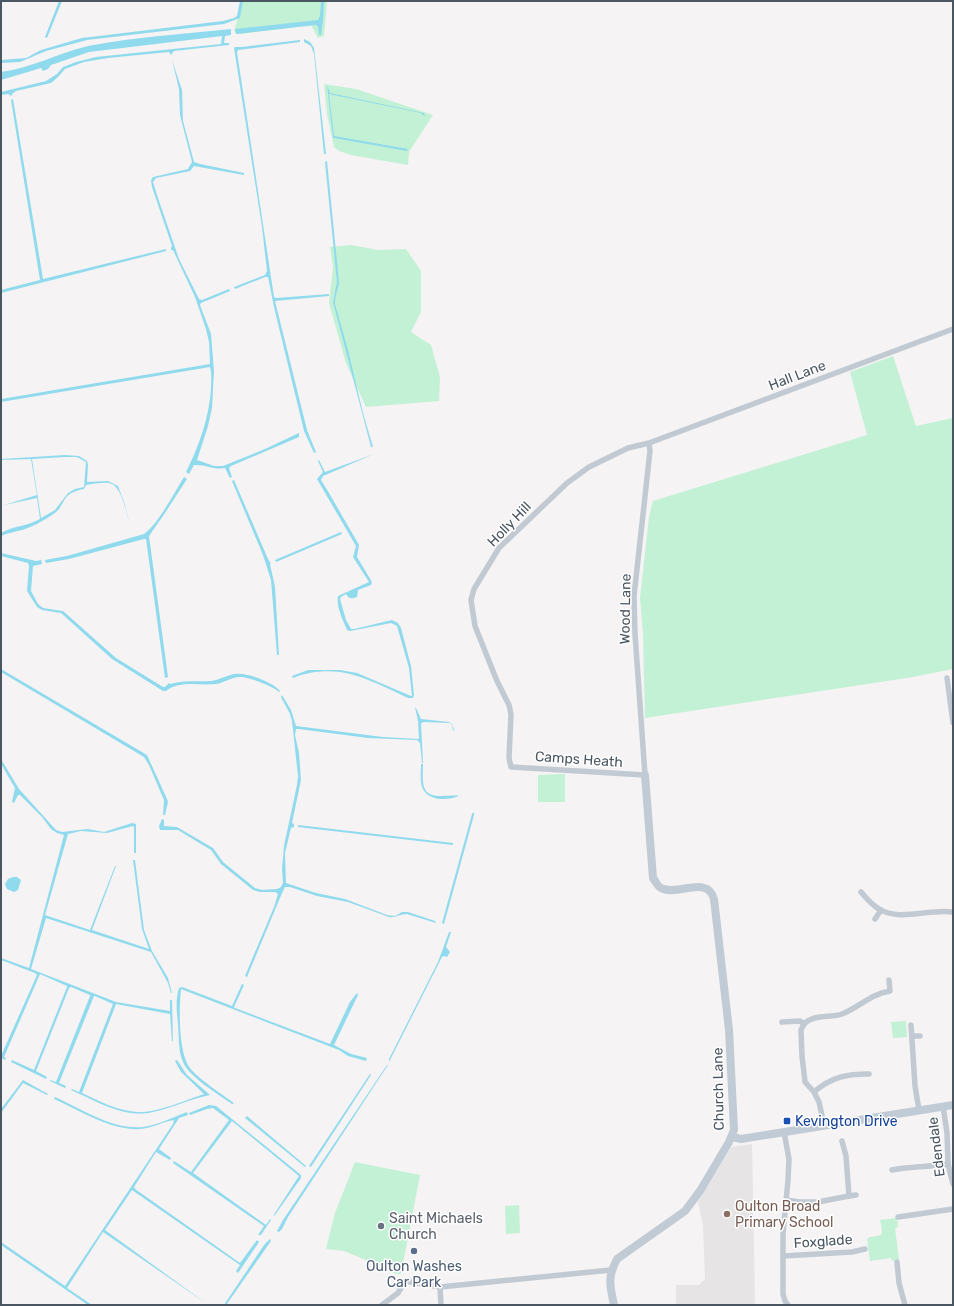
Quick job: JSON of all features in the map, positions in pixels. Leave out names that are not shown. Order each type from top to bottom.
[{"type":"street","name":"Hall Lane","points":[[649,443],[953,329]]},
{"type":"street","name":"Holly Hill","points":[[511,767],[509,758],[511,714],[509,705],[497,681],[475,626],[471,600],[474,589],[499,548],[566,483],[589,467],[628,448],[649,443]]},
{"type":"street","name":"Wood Lane","points":[[645,775],[635,634],[634,596],[650,451],[649,443]]},
{"type":"street","points":[[947,678],[953,723]]},
{"type":"street","name":"Camps Heath","points":[[511,767],[645,775]]},
{"type":"street","name":"Church Lane","points":[[611,1270],[617,1259],[623,1253],[684,1211],[700,1191],[732,1137],[734,1121],[729,1030],[713,893],[702,887],[668,890],[662,889],[657,885],[654,878],[645,775]]},
{"type":"street","points":[[861,892],[881,910],[894,914],[911,914],[944,910],[953,912]]},
{"type":"street","points":[[875,919],[881,910]]},
{"type":"street","points":[[824,1126],[822,1112],[814,1092],[805,1082],[801,1030],[807,1021],[842,1014],[876,994],[890,991],[889,980]]},
{"type":"street","points":[[782,1022],[800,1021],[804,1024]]},
{"type":"street","points":[[911,1025],[915,1086],[919,1110]]},
{"type":"street","points":[[912,1036],[920,1036]]},
{"type":"street","points":[[814,1092],[823,1084],[838,1078],[854,1074],[869,1074]]},
{"type":"street","points":[[732,1137],[741,1139],[953,1104]]},
{"type":"street","name":"Edendale","points":[[943,1106],[947,1133],[948,1164],[953,1184]]},
{"type":"street","points":[[784,1132],[789,1159],[783,1234],[783,1294],[788,1305]]},
{"type":"street","points":[[842,1141],[846,1156],[848,1196]]},
{"type":"street","points":[[892,1170],[906,1167],[948,1164]]},
{"type":"street","points":[[786,1200],[818,1202],[856,1195]]},
{"type":"street","points":[[898,1218],[953,1209]]},
{"type":"street","name":"Foxglade","points":[[783,1256],[852,1252],[865,1249]]},
{"type":"street","points":[[897,1262],[899,1283],[905,1305]]},
{"type":"street","points":[[382,1305],[398,1293],[405,1281],[440,1287],[611,1270],[609,1282],[614,1305]]},
{"type":"street","points":[[440,1287],[441,1305]]},
{"type":"shaded area","name":"Oulton Broad Primary School","points":[[752,1144],[755,1305],[676,1305],[676,1285],[699,1285],[705,1279],[703,1226],[698,1202],[731,1147]]},
{"type":"green space","points":[[243,1],[327,1],[324,36],[318,38],[311,25],[237,34],[234,31]]},
{"type":"green space","points":[[324,84],[356,89],[433,115],[409,152],[408,165],[351,155],[339,151],[334,147],[327,114]]},
{"type":"green space","points":[[351,245],[378,250],[406,249],[421,271],[421,312],[411,332],[431,345],[440,377],[439,401],[366,407],[346,363],[329,303],[333,267],[330,247]]},
{"type":"green space","points":[[893,356],[916,426],[953,418],[953,669],[913,677],[645,718],[643,634],[640,598],[649,517],[653,501],[867,435],[850,372]]},
{"type":"green space","points":[[565,774],[565,802],[538,802],[538,775]]},
{"type":"green space","points":[[906,1021],[907,1037],[893,1038],[891,1022]]},
{"type":"green space","points":[[355,1162],[420,1175],[401,1274],[396,1274],[344,1251],[326,1249],[335,1213]]},
{"type":"green space","points":[[519,1205],[520,1233],[506,1234],[505,1206]]},
{"type":"green space","points":[[897,1218],[898,1227],[895,1228],[899,1260],[892,1261],[891,1258],[870,1261],[867,1239],[881,1235],[882,1230],[880,1220]]},
{"type":"water","points":[[59,1],[62,1],[47,38],[45,37]]},
{"type":"water","points":[[240,1],[243,1],[240,18],[224,24],[87,40],[46,51],[20,62],[1,63],[1,60],[26,58],[41,50],[82,38],[223,21],[237,16]]},
{"type":"water","points":[[321,1],[324,1],[321,35],[319,35],[318,27],[316,25],[236,34],[235,29],[318,20],[320,16]]},
{"type":"water","points":[[231,29],[231,35],[225,36],[224,43],[229,43],[229,45],[174,51],[171,55],[169,52],[84,62],[65,69],[51,83],[16,91],[12,94],[12,96],[8,94],[1,95],[1,92],[46,81],[57,74],[63,67],[76,62],[96,57],[221,44],[222,36],[89,52],[51,65],[48,69],[43,71],[41,68],[1,80],[1,72],[23,67],[77,49],[123,40]]},
{"type":"water","points":[[304,39],[310,42],[314,48],[326,154],[324,154],[314,54],[311,46],[304,42]]},
{"type":"water","points":[[300,40],[300,42],[238,50],[237,52],[274,297],[329,294],[329,296],[275,301],[307,430],[316,452],[314,453],[304,431],[268,277],[235,289],[234,287],[265,275],[267,271],[262,227],[234,48]]},
{"type":"water","points":[[172,60],[182,90],[183,121],[194,162],[244,173],[244,175],[194,166],[190,171],[156,178],[153,182],[179,259],[199,299],[202,300],[229,289],[230,291],[201,303],[200,305],[211,334],[214,371],[212,408],[197,460],[214,466],[223,466],[299,433],[299,437],[231,466],[229,468],[232,477],[230,478],[225,468],[194,465],[189,474],[186,472],[206,421],[211,389],[210,367],[1,402],[1,399],[210,364],[209,342],[206,329],[195,297],[173,250],[171,250],[172,246],[151,180],[153,177],[188,169],[192,162],[180,115],[179,89]]},
{"type":"water","points":[[327,85],[330,93],[424,113],[425,117],[421,113],[329,94],[334,136],[408,149],[407,151],[333,138],[334,147]]},
{"type":"water","points":[[13,99],[43,279],[166,249],[166,251],[1,293],[1,290],[40,280],[11,100]]},
{"type":"water","points":[[327,161],[339,282],[335,304],[373,447],[371,447],[333,302],[337,282],[325,162]]},
{"type":"water","points":[[374,454],[323,476],[321,480],[359,545],[357,557],[372,582],[371,585],[358,590],[357,597],[350,598],[346,594],[340,599],[346,620],[351,629],[392,620],[398,623],[401,628],[411,666],[413,698],[408,698],[366,679],[339,672],[324,671],[309,673],[293,678],[292,676],[308,670],[340,670],[357,673],[412,696],[409,668],[397,626],[391,623],[350,631],[347,630],[339,609],[338,596],[369,582],[353,557],[356,546],[317,479],[323,472],[318,461],[319,460],[325,472]]},
{"type":"water","points":[[65,455],[79,456],[87,461],[87,482],[108,481],[118,486],[129,521],[120,493],[117,489],[109,483],[98,483],[86,485],[84,489],[70,494],[57,511],[34,526],[1,536],[1,533],[40,519],[37,498],[4,505],[37,495],[31,459],[1,459]],"holes":[[[77,457],[86,462],[84,487],[75,489],[68,493],[55,510],[41,518],[32,459]]]},
{"type":"water","points":[[184,477],[187,479],[149,536],[168,677],[165,678],[146,539],[69,559],[46,563],[45,560],[67,556],[144,534],[161,515]]},
{"type":"water","points":[[234,480],[271,564],[275,587],[279,655],[277,655],[271,580],[263,555],[232,481]]},
{"type":"water","points":[[341,532],[342,534],[276,562],[275,560]]},
{"type":"water","points":[[1,553],[36,561],[41,560],[42,564],[33,566],[31,591],[38,604],[43,608],[63,611],[116,658],[163,687],[169,683],[211,681],[240,674],[266,681],[280,691],[279,692],[272,687],[255,680],[240,677],[216,684],[183,684],[163,691],[112,659],[61,613],[42,610],[37,607],[27,591],[28,563],[1,556]]},
{"type":"water","points":[[1,669],[147,755],[168,802],[165,815],[163,815],[164,800],[144,757],[1,672]]},
{"type":"water","points":[[282,695],[291,710],[296,726],[383,737],[419,739],[418,721],[415,707],[421,719],[449,722],[452,724],[453,731],[450,723],[421,723],[423,763],[420,743],[417,740],[368,738],[296,729],[295,735],[299,753],[301,780],[292,823],[294,824],[294,827],[291,828],[285,853],[286,883],[316,893],[345,899],[387,915],[395,916],[402,912],[408,912],[435,921],[436,923],[407,914],[393,917],[389,917],[348,902],[317,896],[290,887],[285,887],[247,977],[245,976],[278,894],[275,892],[260,892],[253,890],[221,864],[211,850],[178,830],[160,830],[159,826],[162,819],[164,820],[164,826],[177,827],[213,848],[223,862],[255,888],[262,890],[277,889],[281,887],[283,883],[282,869],[284,846],[298,776],[292,721],[281,697]]},
{"type":"water","points":[[1,759],[19,789],[56,830],[62,832],[88,829],[104,832],[132,823],[136,824],[136,853],[134,853],[133,826],[107,833],[81,831],[68,834],[45,915],[90,930],[116,866],[92,930],[149,949],[142,929],[133,860],[135,860],[144,930],[152,951],[168,978],[172,993],[151,952],[46,918],[31,969],[116,1002],[170,1011],[170,1000],[172,1000],[173,1041],[170,1014],[116,1004],[82,1093],[116,1108],[138,1112],[146,1112],[162,1108],[204,1094],[181,1072],[175,1061],[177,1060],[187,1075],[210,1095],[142,1114],[111,1108],[71,1090],[72,1089],[79,1092],[113,1004],[95,996],[59,1083],[66,1086],[65,1088],[50,1081],[56,1082],[90,996],[71,987],[69,988],[36,1071],[47,1077],[46,1079],[11,1062],[12,1060],[34,1070],[67,987],[40,974],[4,1057],[6,1058],[5,1060],[1,1058],[37,975],[1,960],[1,958],[29,968],[64,835],[51,829],[42,817],[20,795],[18,795],[14,803],[12,802],[15,788],[1,764]]},
{"type":"water","points":[[421,764],[423,764],[423,781],[426,791],[430,794],[440,796],[459,796],[449,799],[438,799],[428,795],[422,787]]},
{"type":"water","points":[[474,812],[444,924],[442,923],[472,814]]},
{"type":"water","points":[[298,825],[453,843],[453,845],[298,827]]},
{"type":"water","points":[[17,877],[21,880],[18,890],[14,892],[7,889],[5,884],[8,879]]},
{"type":"water","points":[[449,932],[451,932],[446,947],[450,952],[447,957],[442,957],[389,1062],[389,1059],[438,962]]},
{"type":"water","points":[[242,984],[244,985],[234,1007],[235,1008],[330,1044],[350,1002],[357,993],[358,995],[334,1045],[351,1054],[367,1058],[366,1061],[348,1056],[339,1050],[181,989],[180,1030],[183,1052],[186,1061],[198,1077],[234,1103],[232,1104],[197,1079],[186,1068],[180,1053],[177,997],[179,988],[182,987],[232,1006]]},
{"type":"water","points":[[387,1065],[288,1217],[282,1229],[279,1232],[277,1231],[283,1220]]},
{"type":"water","points":[[370,1074],[371,1075],[311,1167],[309,1166]]},
{"type":"water","points":[[23,1080],[48,1094],[47,1095],[23,1083],[1,1113],[1,1109]]},
{"type":"water","points":[[55,1097],[98,1118],[131,1127],[154,1125],[187,1112],[188,1115],[179,1118],[159,1149],[171,1158],[170,1160],[156,1152],[134,1187],[240,1263],[257,1240],[259,1242],[238,1273],[236,1271],[240,1265],[132,1190],[105,1230],[207,1304],[103,1232],[67,1288],[92,1305],[88,1305],[1,1245],[1,1242],[65,1286],[173,1124],[174,1120],[141,1129],[119,1127],[107,1124],[85,1114],[54,1099]]},
{"type":"water","points":[[209,1105],[216,1106],[301,1175],[301,1178],[273,1216],[299,1176],[232,1121],[193,1173],[266,1225],[270,1219],[271,1220],[261,1235],[258,1235],[264,1226],[173,1163],[174,1161],[191,1172],[229,1120],[213,1108],[190,1115],[189,1113]]},
{"type":"water","points":[[247,1116],[306,1166],[305,1167],[245,1118]]},
{"type":"water","points":[[270,1239],[271,1241],[226,1305],[224,1305],[264,1245]]},
{"type":"place","name":"Kevington Drive","points":[[787,1121]]},
{"type":"place","name":"Oulton Broad Primary School","points":[[727,1214]]},
{"type":"place","name":"Saint Michaels Church","points":[[381,1226]]},
{"type":"place","name":"Oulton Washes Car Park","points":[[414,1251]]}]
